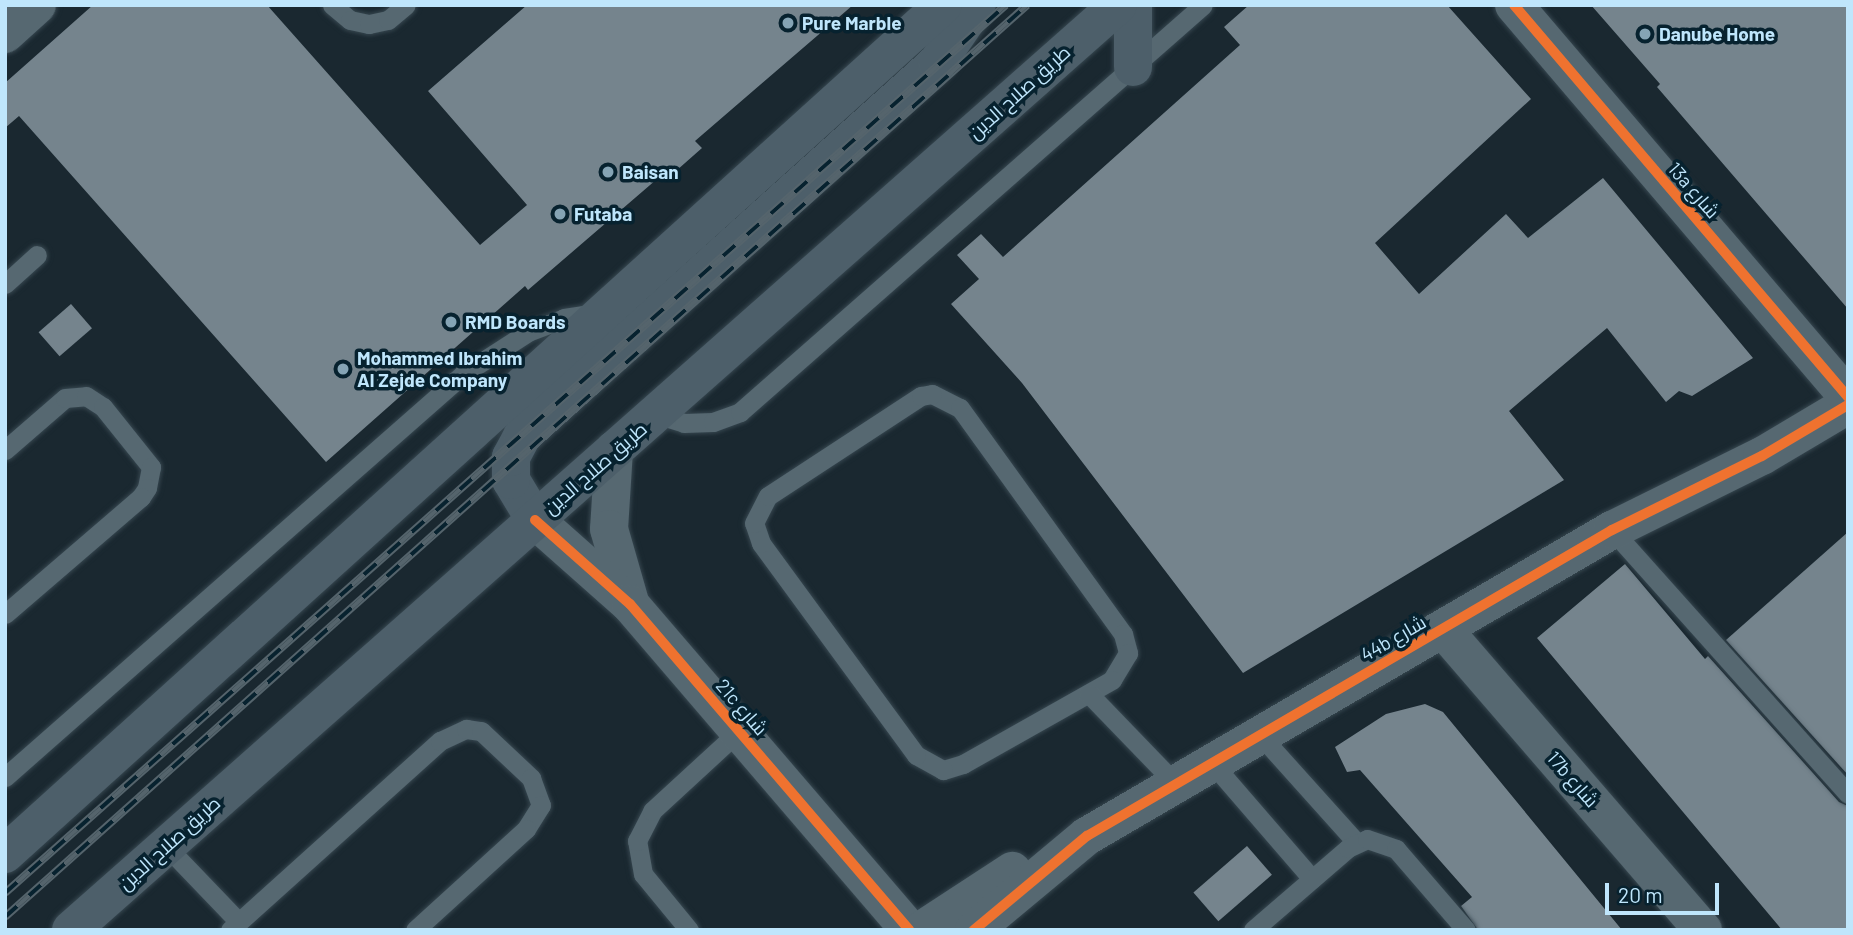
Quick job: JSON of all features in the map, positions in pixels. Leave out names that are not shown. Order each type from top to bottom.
[{"type":"main road","points":[[5,854],[943,5]]},
{"type":"main road","points":[[535,520],[510,480],[511,457],[522,436],[937,63],[977,5]]},
{"type":"main road","name":"طريق صلاح الدين","points":[[76,928],[1118,5]]},
{"type":"main road","points":[[1133,5],[1133,67]]},
{"type":"street","points":[[5,34],[37,5]]},
{"type":"street","name":"13a شارع","points":[[1514,5],[1846,393]]},
{"type":"street","name":"44b شارع","points":[[922,930],[1036,856],[1087,836],[1626,523],[1716,462],[1846,393]]},
{"type":"street","name":"21c شارع","points":[[614,450],[609,528],[630,604]]},
{"type":"street","name":"21c شارع","points":[[535,520],[630,604],[909,930]]},
{"type":"street","name":"17b شارع","points":[[1443,629],[1703,930]]},
{"type":"street","name":"44b شارع","points":[[974,930],[1087,836]]},
{"type":"lane","points":[[332,5],[351,20],[369,24],[388,20],[406,5]]},
{"type":"lane","points":[[655,414],[684,423],[713,422],[740,412],[1203,5]]},
{"type":"lane","points":[[5,284],[37,255]]},
{"type":"lane","points":[[5,778],[463,374],[528,332],[564,318],[605,311]]},
{"type":"lane","points":[[5,450],[56,404],[65,398],[86,396],[103,407],[151,467],[147,488],[141,496],[5,614]]},
{"type":"lane","points":[[921,396],[952,400],[1123,634],[1125,664],[1112,680],[1089,694],[953,769],[933,768],[916,755],[761,543],[754,523],[760,503],[921,396]]},
{"type":"lane","points":[[1626,523],[1848,794]]},
{"type":"lane","points":[[1089,694],[1176,784]]},
{"type":"lane","points":[[166,846],[234,926],[440,741],[466,729],[481,732],[531,778],[539,790],[538,812],[526,829],[415,930]]},
{"type":"lane","points":[[690,930],[643,874],[637,841],[652,811],[739,731]]},
{"type":"lane","points":[[1260,735],[1356,842]]},
{"type":"lane","points":[[1212,763],[1312,879]]},
{"type":"lane","points":[[1253,930],[1356,842],[1377,839],[1396,849],[1466,930]]},
{"type":"building","points":[[93,5],[267,5],[480,245],[527,205],[428,91],[527,5],[853,5],[695,141],[702,148],[668,178],[664,173],[528,290],[525,286],[326,462],[19,116],[5,128],[5,83]]},
{"type":"building","points":[[1249,5],[1447,5],[1531,99],[1375,243],[1419,294],[1506,214],[1528,238],[1603,178],[1753,358],[1692,396],[1679,391],[1666,402],[1607,328],[1509,411],[1564,480],[1243,673],[1022,383],[951,304],[979,279],[957,255],[981,234],[1003,257],[1240,45],[1224,27]]},
{"type":"building","points":[[1591,5],[1848,5],[1848,309],[1657,87],[1660,84]]},
{"type":"building","points":[[71,304],[92,328],[60,356],[39,332]]},
{"type":"building","points":[[1848,532],[1848,775],[1726,640]]},
{"type":"building","points":[[1625,564],[1705,659],[1708,656],[1839,802],[1848,806],[1848,930],[1782,930],[1537,638]]},
{"type":"building","points":[[1425,704],[1443,712],[1622,930],[1478,930],[1461,906],[1472,897],[1360,770],[1347,772],[1335,747],[1386,714]]},
{"type":"building","points":[[1247,846],[1272,875],[1218,921],[1193,893]]},
{"type":"railway","points":[[5,893],[1006,5]]},
{"type":"railway","points":[[5,917],[1027,5]]},
{"type":"cycle path","points":[[1514,5],[1848,397]]},
{"type":"cycle path","points":[[974,930],[1087,836],[1612,530],[1762,456],[1848,405]]},
{"type":"cycle path","points":[[535,520],[630,604],[909,930]]},
{"type":"place","name":"Pure Marble","points":[[788,23]]},
{"type":"place","name":"Danube Home","points":[[1645,34]]},
{"type":"place","name":"Baisan","points":[[608,172]]},
{"type":"place","name":"Futaba","points":[[560,214]]},
{"type":"place","name":"RMD Boards","points":[[451,322]]},
{"type":"place","name":"Mohammed Ibrahim Al Zejde Company","points":[[343,369]]}]
